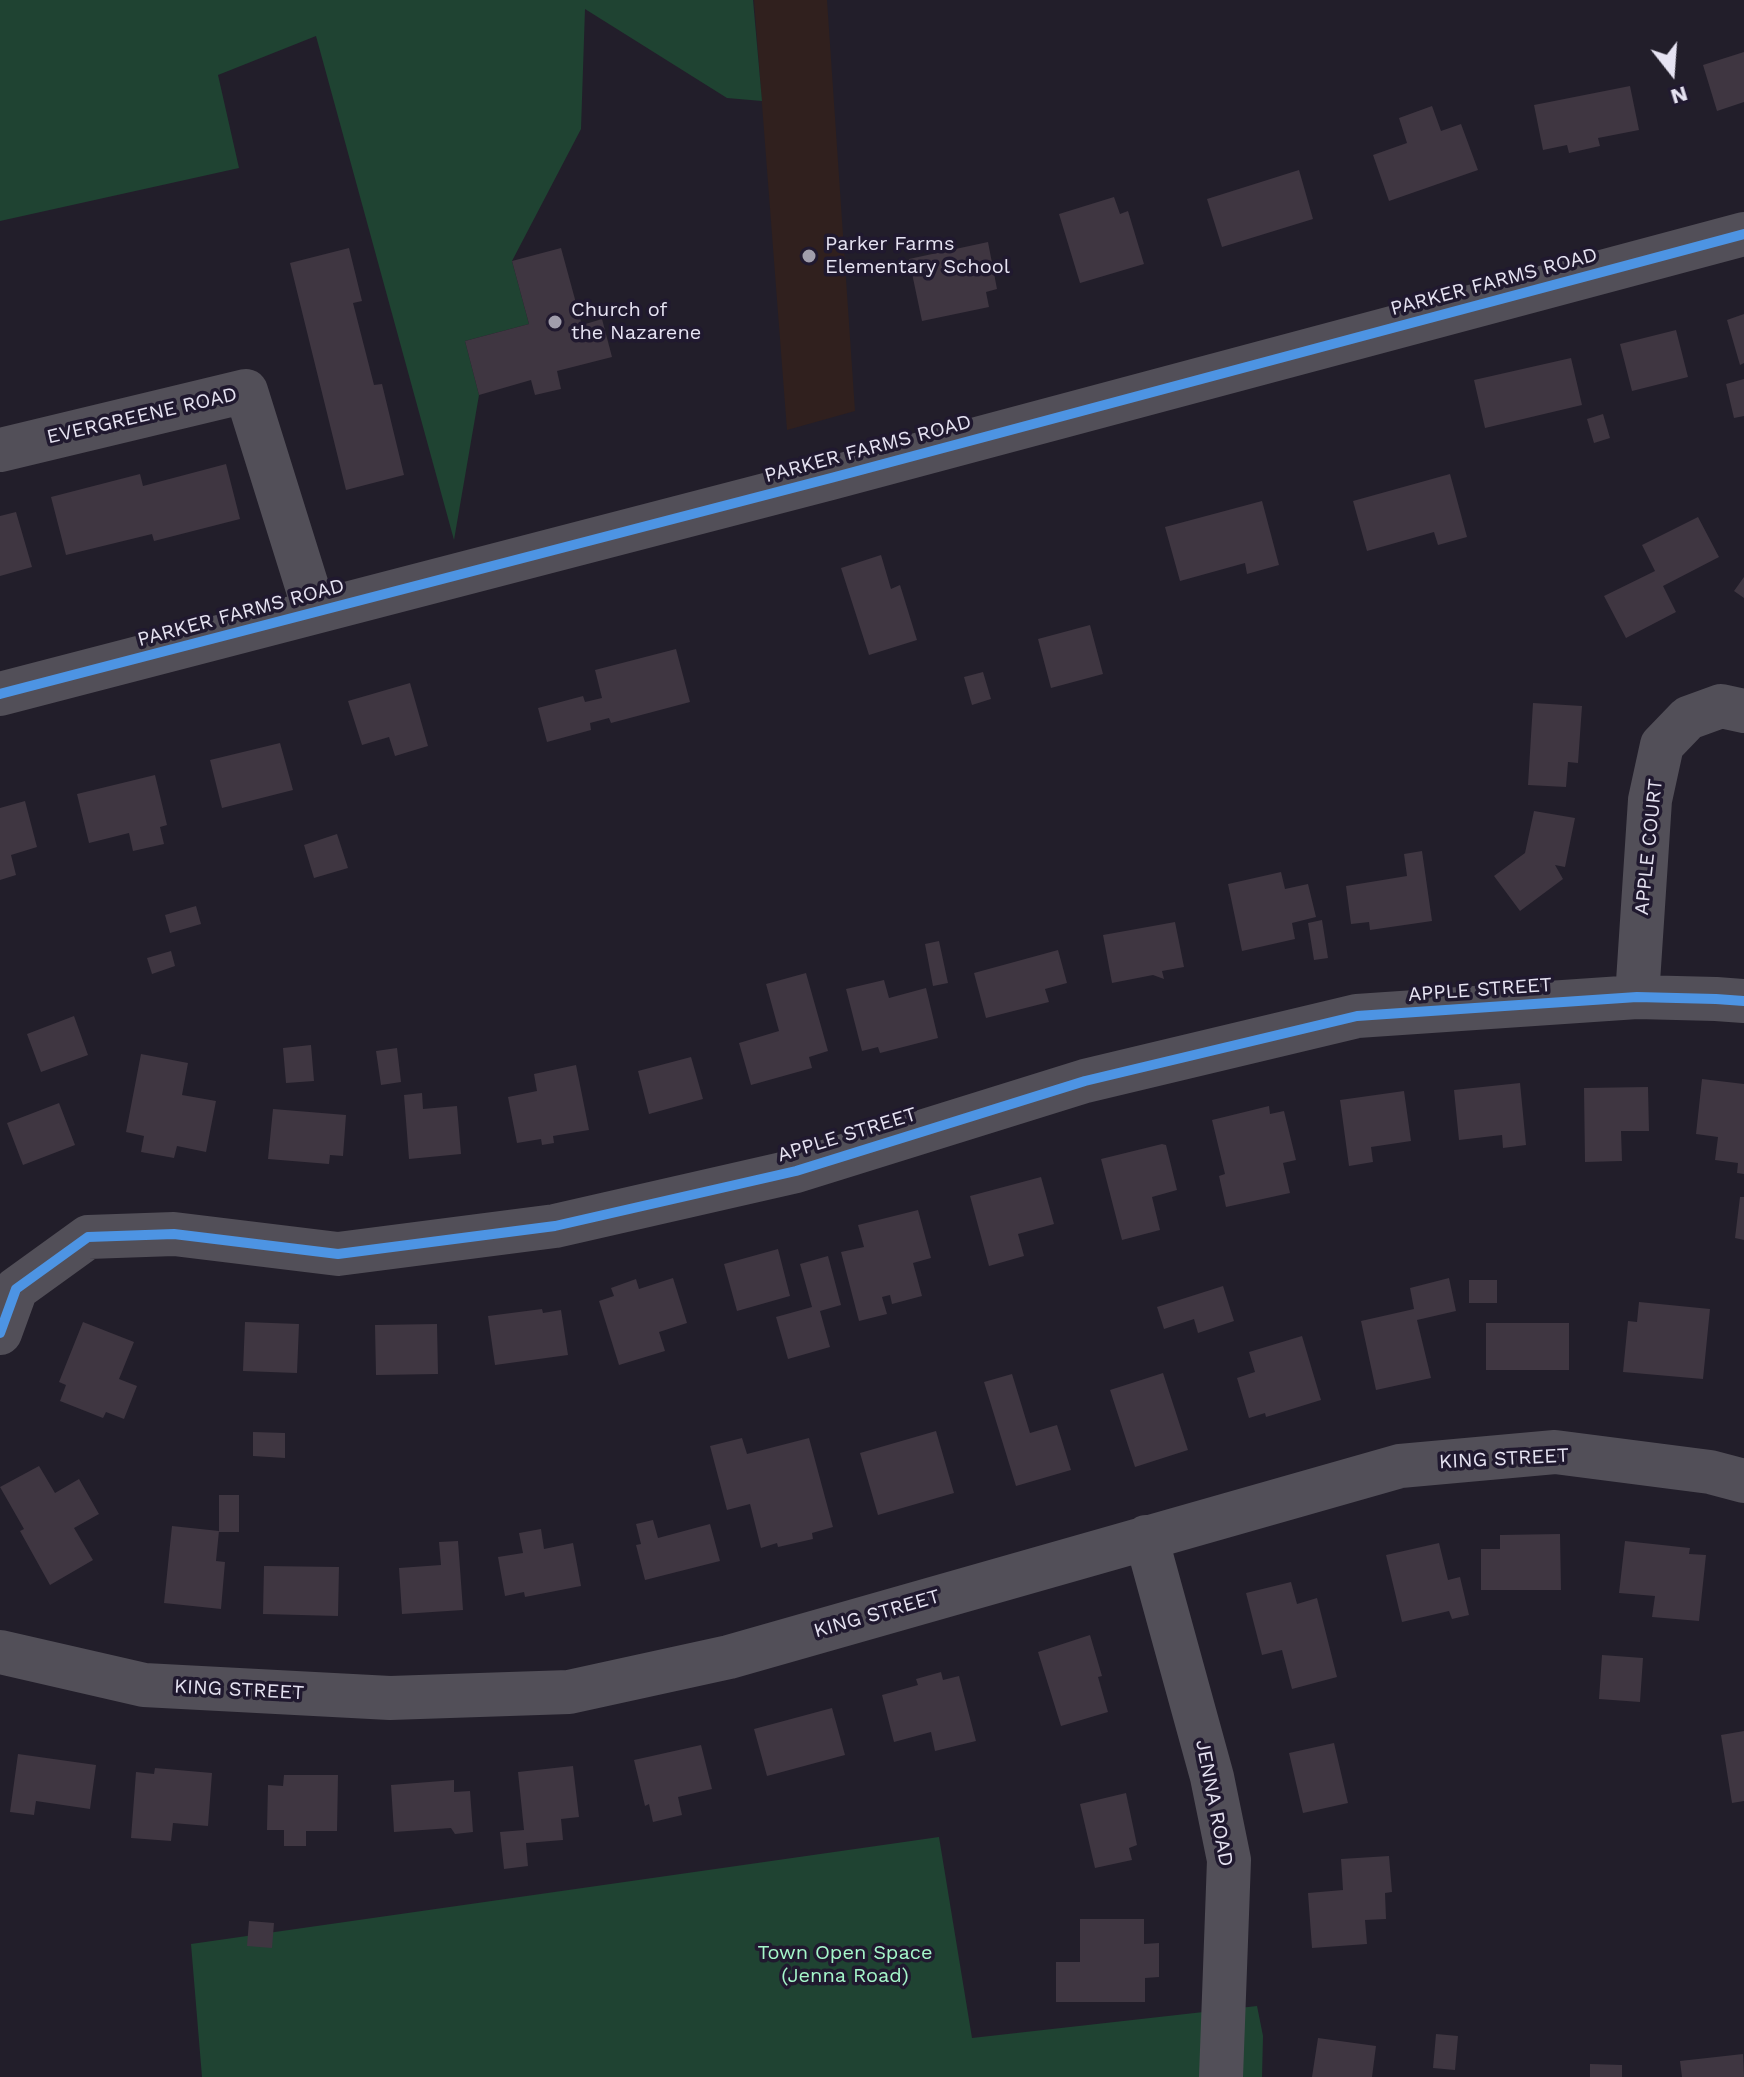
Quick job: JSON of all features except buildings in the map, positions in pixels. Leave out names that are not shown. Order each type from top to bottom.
[{"type":"street","name":"PARKER FARMS ROAD","points":[[0,694],[842,475],[1744,234]]},
{"type":"street","name":"EVERGREENE ROAD","points":[[0,450],[246,391],[315,612]]},
{"type":"street","name":"APPLE COURT","points":[[1637,997],[1650,800],[1662,745],[1688,718],[1721,706],[1744,711]]},
{"type":"street","name":"APPLE STREET","points":[[0,1333],[16,1289],[88,1237],[174,1234],[338,1254],[555,1226],[796,1171],[1085,1081],[1357,1016],[1637,997],[1744,1001]]},
{"type":"street","name":"KING STREET","points":[[0,1652],[144,1685],[390,1698],[569,1692],[729,1657],[1400,1466],[1555,1452],[1710,1472],[1744,1481]]},
{"type":"street","name":"JENNA ROAD","points":[[1146,1537],[1212,1777],[1229,1860],[1221,2077]]},
{"type":"shaded area","name":"Parker Farms Elementary School","points":[[754,0],[827,0],[855,411],[787,430]]},
{"type":"green space","points":[[0,0],[753,0],[762,101],[727,98],[585,9],[581,129],[512,261],[529,324],[465,341],[479,395],[454,540],[316,36],[218,75],[239,168],[0,221]]},
{"type":"green space","name":"Town Open Space (Jenna Road)","points":[[939,1837],[972,2038],[1257,2006],[1263,2036],[1262,2077],[202,2077],[191,1944]]},
{"type":"cycle path","points":[[0,694],[831,478],[1744,234]]},
{"type":"cycle path","points":[[0,1333],[16,1289],[88,1237],[174,1234],[338,1254],[555,1226],[796,1171],[1085,1081],[1357,1016],[1637,997],[1744,1001]]},
{"type":"place","name":"Parker Farms Elementary School","points":[[809,256]]},
{"type":"place","name":"Church of the Nazarene","points":[[555,322]]}]
